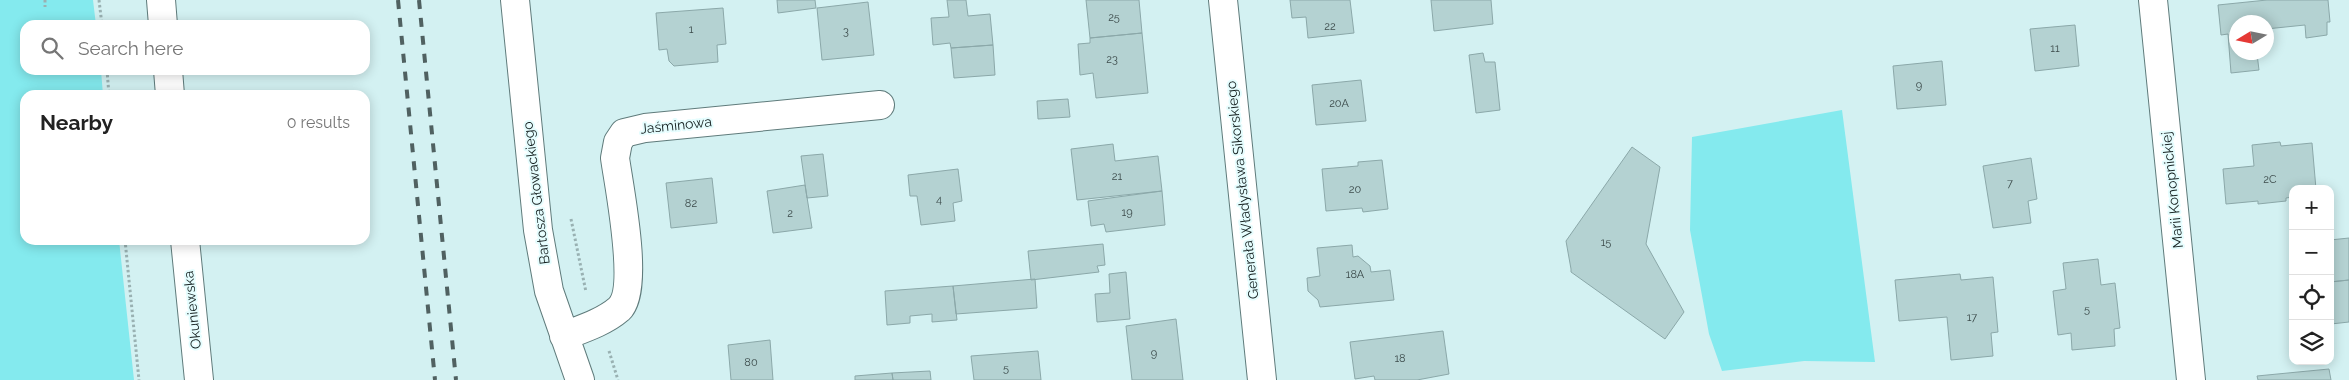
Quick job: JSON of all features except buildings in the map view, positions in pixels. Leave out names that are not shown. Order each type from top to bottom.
[{"type":"street","points":[[161,0],[163,20]]},
{"type":"street","name":"Bartosza Głowackiego","points":[[515,0],[538,230],[549,291],[580,380]]},
{"type":"street","name":"Generała Władysława Sikorskiego","points":[[1223,0],[1262,380]]},
{"type":"street","name":"Marii Konopnickiej","points":[[2153,0],[2191,380]]},
{"type":"street","points":[[168,75],[170,90]]},
{"type":"street","name":"Jaśminowa","points":[[564,336],[599,321],[620,308],[626,297],[629,268],[615,158],[618,142],[624,133],[632,129],[880,105]]},
{"type":"street","name":"Okuniewska","points":[[185,245],[199,380]]},
{"type":"path","points":[[44,0],[45,6]]},
{"type":"path","points":[[99,0],[101,20]]},
{"type":"path","points":[[107,75],[109,90]]},
{"type":"path","points":[[570,209],[585,290],[599,321],[618,380]]},
{"type":"path","points":[[126,245],[139,380]]},
{"type":"shaded area","points":[[0,0],[93,0],[95,20],[20,20],[20,75],[101,75],[103,90],[20,90],[20,245],[120,245],[134,380],[0,380]]},
{"type":"shaded area","points":[[1842,110],[1875,362],[1804,361],[1722,371],[1709,334],[1690,230],[1692,137]]},
{"type":"railway","points":[[398,0],[435,380]]},
{"type":"railway","points":[[419,0],[456,380]]}]
